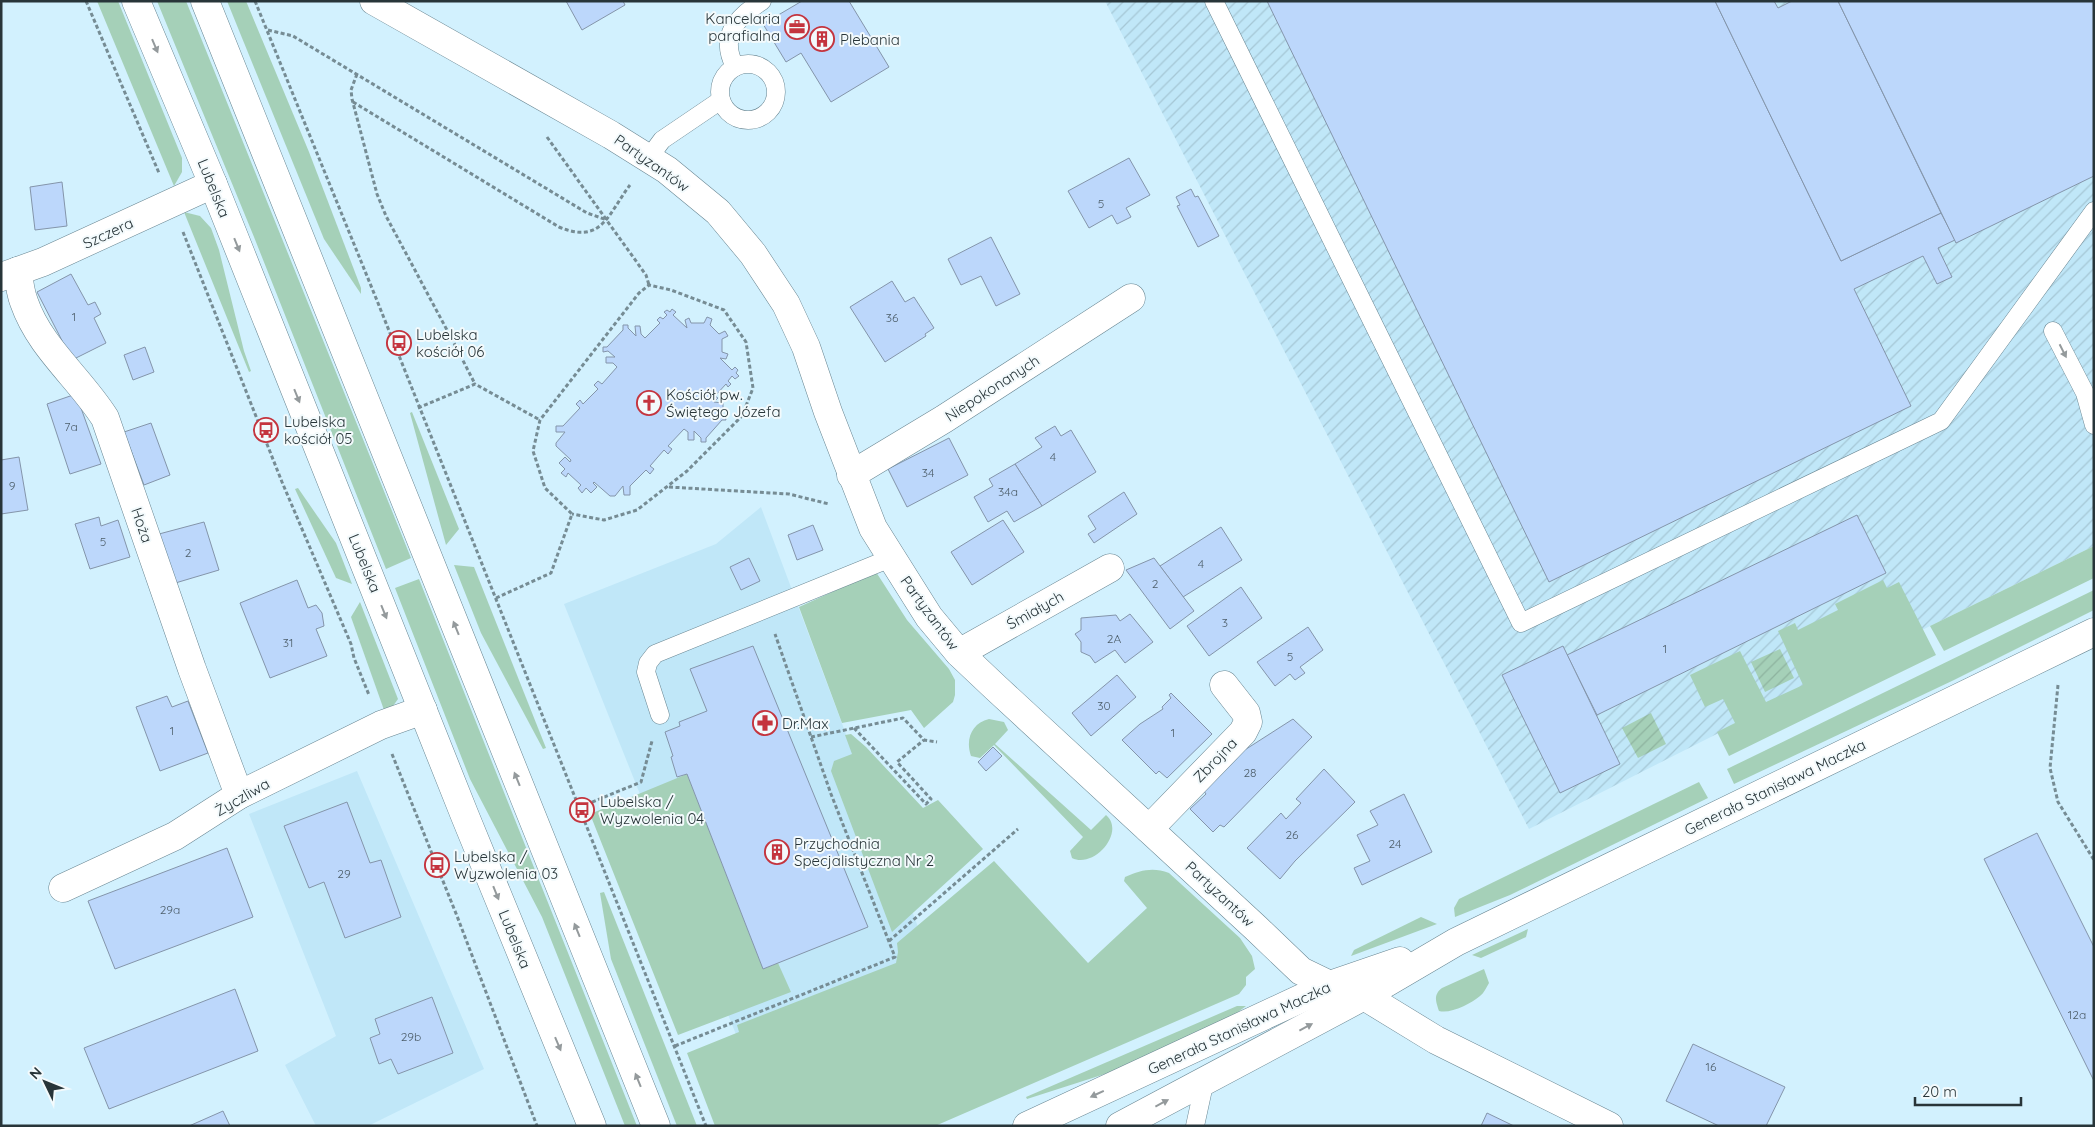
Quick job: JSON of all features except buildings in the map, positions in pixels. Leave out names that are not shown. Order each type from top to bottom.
[{"type":"main road","name":"Lubelska","points":[[136,1],[213,184],[423,710],[592,1126]]},
{"type":"main road","points":[[205,1],[656,1126]]},
{"type":"main road","name":"Partyzantów","points":[[374,1],[612,135],[667,170],[718,212],[753,254],[786,304],[806,347],[828,412],[873,528],[929,617],[959,653],[1301,972],[1330,985],[1364,996],[1436,1040],[1609,1126]]},
{"type":"main road","name":"Szczera","points":[[9,274],[43,262],[213,184]]},
{"type":"main road","name":"Hoża","points":[[9,274],[33,324],[50,351],[93,399],[105,418],[192,669],[239,795]]},
{"type":"main road","name":"Niepokonanych","points":[[851,474],[944,419],[1131,298]]},
{"type":"main road","name":"Śmiałych","points":[[959,653],[1110,568]]},
{"type":"main road","name":"Generała Stanisława Maczka","points":[[1120,1126],[1364,996],[1456,942],[2094,632]]},
{"type":"main road","name":"Zbrojna","points":[[1149,829],[1246,727],[1248,722],[1246,713],[1224,686]]},
{"type":"main road","name":"Życzliwa","points":[[63,888],[175,836],[239,795],[381,725],[423,710]]},
{"type":"main road","name":"Generała Stanisława Maczka","points":[[1027,1126],[1330,985],[1456,942]]},
{"type":"lane","points":[[738,1],[738,20]]},
{"type":"lane","points":[[735,67],[728,45],[730,33],[738,20],[748,10],[762,1]]},
{"type":"lane","points":[[1214,1],[1521,623],[1941,421],[2094,211]]},
{"type":"lane","points":[[753,64],[768,73],[774,80],[776,89],[772,106],[766,113],[750,120],[733,115],[726,108],[720,90],[722,81],[727,73],[735,67],[753,64]]},
{"type":"lane","points":[[648,159],[662,140],[722,100]]},
{"type":"lane","points":[[2053,331],[2085,393],[2094,425]]},
{"type":"lane","points":[[660,715],[646,672],[648,663],[655,654],[891,558]]},
{"type":"lane","points":[[1195,1126],[1205,1080]]},
{"type":"path","points":[[86,1],[172,203],[282,482],[351,644],[354,658],[457,916],[537,1126]]},
{"type":"path","points":[[255,1],[580,807],[706,1126]]},
{"type":"path","points":[[268,30],[293,36],[587,213],[607,220]]},
{"type":"path","points":[[357,74],[351,90],[353,102],[377,194],[386,216],[475,384],[540,420]]},
{"type":"path","points":[[353,102],[559,227],[577,233],[587,233],[595,230],[607,220],[615,205],[632,182]]},
{"type":"path","points":[[544,134],[646,275],[649,285]]},
{"type":"path","points":[[649,285],[671,290],[724,310],[746,342],[753,388],[742,416],[687,471],[669,487],[637,510],[604,520],[572,514],[545,488],[534,450],[540,420],[639,293],[649,285]]},
{"type":"path","points":[[418,408],[475,384]]},
{"type":"path","points":[[669,487],[789,494],[834,505]]},
{"type":"path","points":[[496,598],[551,573],[572,514]]},
{"type":"path","points":[[675,1046],[895,958],[766,608]]},
{"type":"path","points":[[2063,647],[2050,768],[2058,802],[2094,860]]},
{"type":"path","points":[[580,807],[641,782],[660,715]]},
{"type":"path","points":[[812,737],[904,718],[924,740],[937,742]]},
{"type":"path","points":[[854,728],[926,804],[931,799],[897,762],[924,740]]},
{"type":"path","points":[[889,942],[1018,829]]},
{"type":"shaded area","points":[[1105,1],[2094,1],[2094,546],[1930,626],[1529,829]]},
{"type":"shaded area","points":[[761,507],[939,983],[749,1067],[564,604],[716,544]]},
{"type":"shaded area","points":[[357,771],[484,1069],[368,1126],[316,1126],[285,1065],[336,1036],[249,814]]},
{"type":"green space","points":[[97,1],[118,1],[182,158],[182,172],[174,186]]},
{"type":"green space","points":[[157,1],[186,1],[411,558],[386,569],[254,237]]},
{"type":"green space","points":[[227,1],[246,1],[309,152],[361,288],[361,294],[324,239]]},
{"type":"green space","points":[[184,212],[200,216],[211,228],[219,250],[244,351],[251,371],[249,372]]},
{"type":"green space","points":[[412,412],[459,529],[446,545],[410,413]]},
{"type":"green space","points":[[298,488],[336,543],[352,584],[336,578],[295,489]]},
{"type":"green space","points":[[2094,546],[2094,578],[1944,651],[1930,626]]},
{"type":"green space","points":[[454,565],[474,567],[546,748],[543,749],[481,633]]},
{"type":"green space","points":[[876,572],[907,620],[949,669],[955,680],[953,702],[924,728],[911,710],[842,723],[799,607]]},
{"type":"green space","points":[[419,579],[637,1126],[625,1126],[542,917],[470,779],[395,588]]},
{"type":"green space","points":[[1883,580],[1887,588],[1899,582],[1936,655],[1729,756],[1717,732],[1735,723],[1723,699],[1705,707],[1690,675],[1740,651],[1766,702],[1803,685],[1778,631],[1795,623],[1798,630],[1838,610],[1835,604]]},
{"type":"green space","points":[[2094,590],[2094,610],[1954,680],[1734,784],[1727,769]]},
{"type":"green space","points":[[360,602],[398,699],[393,706],[384,710],[351,617]]},
{"type":"green space","points":[[1780,649],[1794,678],[1765,692],[1751,662]]},
{"type":"green space","points":[[1651,713],[1666,744],[1638,758],[1622,728]]},
{"type":"green space","points":[[989,719],[1004,722],[1008,730],[995,744],[1091,830],[1106,815],[1111,822],[1112,830],[1110,839],[1098,854],[1081,860],[1072,858],[1070,851],[1083,837],[994,745],[980,758],[971,756],[969,744],[971,733],[978,724]]},
{"type":"green space","points":[[851,734],[866,747],[923,808],[938,800],[983,849],[892,932],[831,771],[834,761],[852,754],[845,735]]},
{"type":"green space","points":[[687,774],[763,969],[778,963],[791,992],[678,1035],[590,814]]},
{"type":"green space","points":[[1699,782],[1708,798],[1510,895],[1455,917],[1454,908],[1459,899]]},
{"type":"green space","points":[[994,861],[1088,963],[1147,908],[1124,881],[1125,877],[1142,871],[1152,870],[1169,873],[1240,938],[1252,956],[1255,969],[1246,977],[1246,985],[1239,994],[935,1126],[715,1126],[687,1053],[739,1032],[737,1025],[896,963],[897,943]]},
{"type":"green space","points":[[604,892],[697,1126],[677,1126],[611,959],[600,893]]},
{"type":"green space","points":[[1421,917],[1437,924],[1351,956],[1354,950]]},
{"type":"green space","points":[[1528,929],[1526,937],[1481,958],[1472,955]]},
{"type":"green space","points":[[1484,969],[1489,983],[1481,995],[1460,1008],[1444,1012],[1439,1011],[1436,998],[1437,993],[1442,988]]},
{"type":"green space","points":[[1237,1006],[1246,1006],[1229,1019],[1108,1073],[1027,1099],[1026,1097]]},
{"type":"place","name":"Kancelaria parafialna","points":[[797,27]]},
{"type":"place","name":"Plebania","points":[[822,39]]},
{"type":"place","name":"Lubelska kościół 06","points":[[399,343]]},
{"type":"place","name":"Kościół pw. Świętego Józefa","points":[[649,403]]},
{"type":"place","name":"Lubelska kościół 05","points":[[266,430]]},
{"type":"place","name":"Dr.Max","points":[[765,723]]},
{"type":"place","name":"Lubelska / Wyzwolenia 04","points":[[582,810]]},
{"type":"place","name":"Przychodnia Specjalistyczna Nr 2","points":[[777,852]]},
{"type":"place","name":"Lubelska / Wyzwolenia 03","points":[[437,865]]}]
